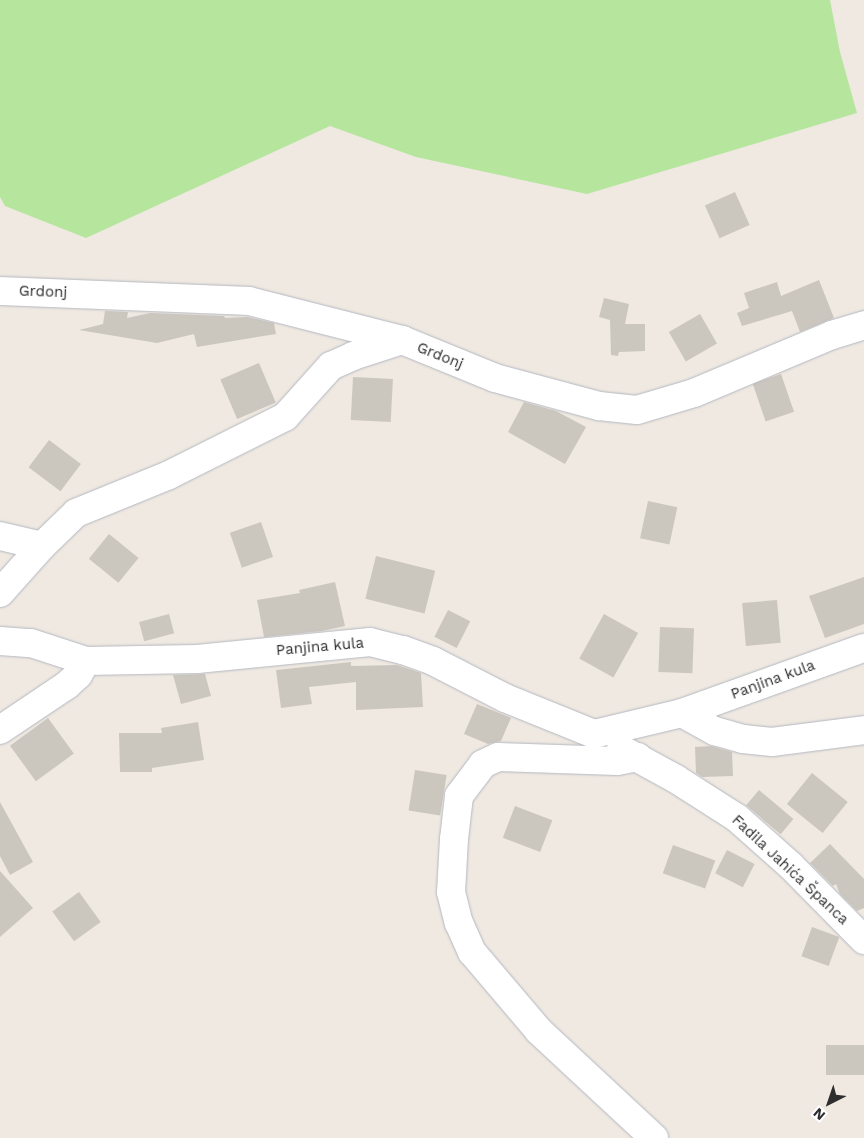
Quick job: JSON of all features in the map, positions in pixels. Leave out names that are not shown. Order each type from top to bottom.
[{"type":"street","name":"Grdonj","points":[[0,291],[249,301],[402,340],[495,378],[600,406],[637,410],[694,393],[832,335],[864,326]]},
{"type":"street","points":[[0,593],[42,546],[76,513],[169,475],[285,417],[330,366],[353,356],[402,340]]},
{"type":"street","points":[[0,536],[42,546]]},
{"type":"street","name":"Panjina kula","points":[[0,641],[31,644],[86,661],[197,659],[370,642],[403,650],[433,661],[505,698],[594,734],[682,713],[864,648]]},
{"type":"street","points":[[0,730],[67,685],[78,675],[86,661]]},
{"type":"street","points":[[682,713],[715,731],[743,739],[772,742],[864,730]]},
{"type":"street","name":"Fadila Jahića Španca","points":[[594,734],[638,757],[737,818],[791,866],[864,940]]},
{"type":"street","points":[[638,757],[617,761],[498,757],[483,764],[459,796],[451,892],[459,923],[472,952],[539,1031],[654,1138]]},
{"type":"green space","points":[[0,0],[830,0],[840,52],[857,113],[587,194],[416,157],[330,126],[86,238],[5,206],[0,197]]},
{"type":"building","points":[[735,192],[750,225],[719,238],[705,205]]},
{"type":"building","points":[[819,280],[834,318],[800,332],[792,311],[742,326],[737,313],[749,308],[744,293],[777,282],[781,296]]},
{"type":"building","points":[[604,298],[629,304],[625,324],[645,324],[645,351],[619,352],[618,356],[611,355],[610,320],[599,317]]},
{"type":"building","points":[[105,311],[128,312],[127,318],[150,313],[224,316],[225,318],[247,317],[274,323],[276,334],[197,347],[194,334],[157,343],[79,330],[103,324]]},
{"type":"building","points":[[700,314],[717,343],[686,361],[669,332]]},
{"type":"building","points":[[259,363],[276,403],[237,419],[220,379]]},
{"type":"building","points":[[781,374],[794,412],[766,422],[753,384]]},
{"type":"building","points":[[353,377],[393,379],[391,422],[351,420]]},
{"type":"building","points":[[524,402],[556,411],[586,427],[565,464],[508,432]]},
{"type":"building","points":[[49,440],[81,464],[60,491],[29,467]]},
{"type":"building","points":[[648,501],[677,507],[669,544],[640,538]]},
{"type":"building","points":[[261,522],[273,557],[242,568],[230,533]]},
{"type":"building","points":[[109,534],[139,558],[118,583],[89,559]]},
{"type":"building","points":[[376,556],[435,571],[425,613],[365,599]]},
{"type":"building","points":[[864,577],[864,624],[825,638],[809,596]]},
{"type":"building","points":[[335,582],[345,626],[322,631],[264,637],[257,600],[300,593],[299,590]]},
{"type":"building","points":[[777,600],[781,643],[746,646],[742,603]]},
{"type":"building","points":[[448,610],[470,621],[457,648],[434,637]]},
{"type":"building","points":[[169,614],[174,633],[144,641],[139,622]]},
{"type":"building","points":[[604,614],[638,633],[613,678],[579,659]]},
{"type":"building","points":[[660,627],[694,628],[692,673],[658,672]]},
{"type":"building","points":[[351,662],[351,666],[397,665],[421,673],[423,707],[356,710],[356,682],[309,687],[312,704],[281,708],[276,670]]},
{"type":"building","points":[[205,674],[211,696],[181,704],[173,675]]},
{"type":"building","points":[[477,704],[511,718],[501,741],[488,744],[464,734]]},
{"type":"building","points":[[48,718],[74,754],[36,781],[10,746]]},
{"type":"building","points":[[198,722],[204,760],[152,768],[152,772],[120,772],[119,733],[162,733],[161,728]]},
{"type":"building","points":[[711,746],[732,752],[733,776],[702,777],[696,773],[695,747]]},
{"type":"building","points":[[415,770],[447,775],[440,816],[409,810]]},
{"type":"building","points":[[812,773],[848,802],[823,833],[787,804]]},
{"type":"building","points":[[759,790],[793,819],[781,834],[746,805]]},
{"type":"building","points":[[0,802],[33,862],[10,875],[0,856]]},
{"type":"building","points":[[515,806],[552,820],[540,852],[503,838]]},
{"type":"building","points":[[830,844],[864,879],[864,908],[857,911],[840,894],[836,884],[833,886],[810,863]]},
{"type":"building","points":[[673,845],[715,860],[705,889],[663,873]]},
{"type":"building","points":[[727,850],[755,864],[743,887],[715,873]]},
{"type":"building","points":[[0,871],[33,908],[0,937]]},
{"type":"building","points":[[79,892],[101,922],[74,941],[52,911]]},
{"type":"building","points":[[812,927],[839,937],[829,966],[801,956]]},
{"type":"building","points":[[826,1045],[864,1045],[864,1075],[826,1075]]}]
